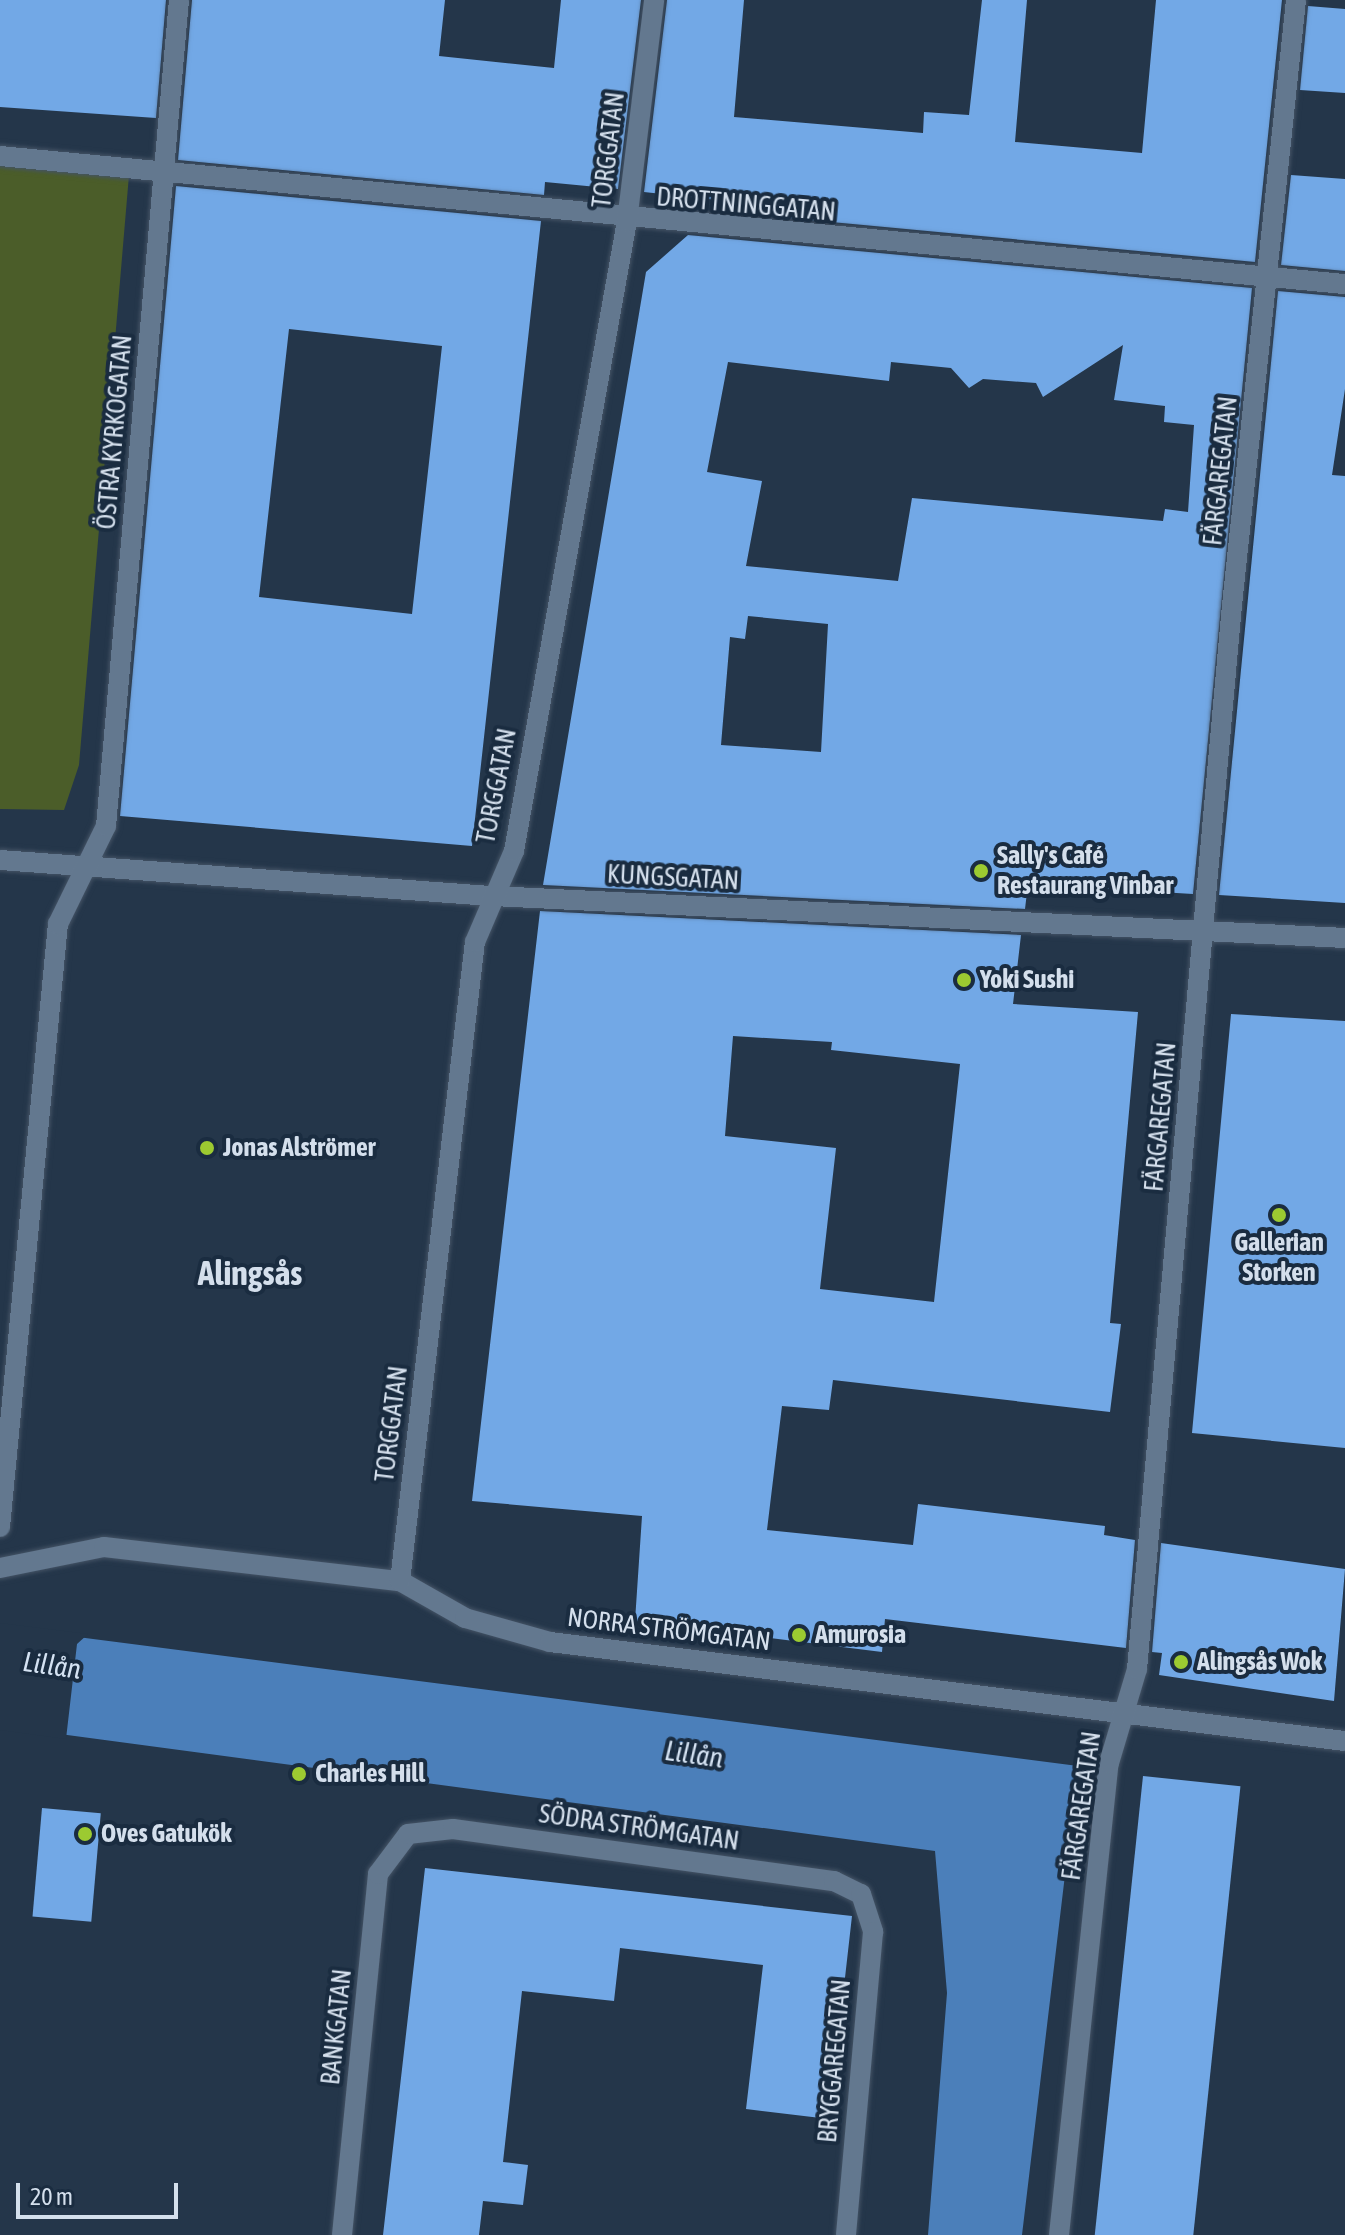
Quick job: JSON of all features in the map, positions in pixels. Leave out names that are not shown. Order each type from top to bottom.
[{"type":"street","name":"ÖSTRA KYRKOGATAN","points":[[0,1527],[58,924],[85,863],[106,826],[179,0]]},
{"type":"street","name":"TORGGATAN","points":[[400,1581],[475,942],[514,851],[627,221],[654,0]]},
{"type":"street","name":"FÄRGAREGATAN","points":[[1059,2235],[1109,1763],[1137,1669],[1204,928],[1296,0]]},
{"type":"street","name":"DROTTNINGGATAN","points":[[0,156],[165,169],[627,221],[1345,284]]},
{"type":"street","name":"KUNGSGATAN","points":[[0,860],[85,863],[493,896],[1204,928],[1345,938]]},
{"type":"street","name":"NORRA STRÖMGATAN","points":[[0,1568],[104,1547],[400,1581],[465,1618],[550,1642],[1124,1710],[1345,1741]]},
{"type":"street","name":"SÖDRA STRÖMGATAN","points":[[408,1834],[468,1831],[834,1881],[861,1894]]},
{"type":"street","name":"BANKGATAN","points":[[342,2235],[378,1874],[408,1834]]},
{"type":"street","name":"BRYGGAREGATAN","points":[[846,2235],[873,1932],[861,1894]]},
{"type":"green space","points":[[0,165],[129,175],[79,765],[64,810],[0,809]]},
{"type":"water","name":"Lillån","points":[[0,1627],[1078,1766],[1022,2235],[928,2235],[947,1993],[935,1851],[0,1726]]},
{"type":"pier","points":[[0,1623],[88,1634],[77,1644],[66,1739],[0,1730]]},
{"type":"building","points":[[0,0],[166,0],[156,118],[0,107]]},
{"type":"building","points":[[192,0],[445,0],[439,56],[554,68],[561,0],[641,0],[618,189],[545,182],[544,195],[178,160]]},
{"type":"building","points":[[667,0],[744,0],[734,117],[923,133],[924,112],[969,115],[982,0],[1027,0],[1015,142],[1142,153],[1156,0],[1282,0],[1255,262],[715,211],[726,201],[644,192]]},
{"type":"building","points":[[1308,6],[1345,9],[1345,93],[1300,90]]},
{"type":"building","points":[[1291,175],[1345,179],[1345,271],[1281,265]]},
{"type":"building","points":[[176,186],[541,221],[472,846],[120,816]],"holes":[[[289,329],[442,346],[412,614],[259,597]]]},
{"type":"building","points":[[688,235],[1252,288],[1193,894],[1028,884],[1025,909],[543,885],[646,272]],"holes":[[[1123,345],[1114,400],[1165,406],[1164,422],[1194,425],[1188,512],[1165,509],[1163,521],[912,498],[898,581],[746,566],[762,481],[707,472],[728,362],[889,381],[891,362],[951,368],[969,388],[983,379],[1036,383],[1043,397]],[[748,616],[828,624],[821,752],[721,745],[730,637],[745,639]]]},
{"type":"building","points":[[1278,291],[1345,297],[1345,389],[1332,475],[1345,476],[1345,903],[1219,895]]},
{"type":"building","points":[[540,911],[1021,935],[1013,1004],[1138,1012],[1110,1323],[1121,1324],[1110,1412],[833,1380],[829,1410],[782,1406],[767,1530],[913,1545],[918,1504],[1105,1526],[1104,1535],[1135,1540],[1126,1648],[885,1619],[882,1652],[635,1621],[642,1516],[472,1501]],"holes":[[[733,1036],[832,1042],[831,1050],[960,1064],[934,1302],[820,1289],[836,1148],[725,1136]]]},
{"type":"building","name":"Gallerian Storken","points":[[1231,1014],[1345,1021],[1345,1448],[1192,1433]]},
{"type":"building","points":[[1161,1543],[1345,1569],[1334,1701],[1159,1675],[1162,1653],[1152,1652]]},
{"type":"building","points":[[1143,1776],[1240,1786],[1193,2235],[1095,2235]]},
{"type":"building","points":[[42,1808],[101,1813],[91,1922],[33,1917]]},
{"type":"building","points":[[425,1868],[852,1916],[829,2119],[746,2109],[763,1965],[620,1948],[614,2001],[522,1991],[503,2162],[528,2165],[523,2205],[483,2201],[479,2235],[383,2235]]},
{"type":"place","name":"Sally's Café Restaurang Vinbar","points":[[981,871]]},
{"type":"place","name":"Yoki Sushi","points":[[964,980]]},
{"type":"place","name":"Jonas Alströmer","points":[[207,1148]]},
{"type":"place","name":"Gallerian Storken","points":[[1279,1215]]},
{"type":"place","name":"Amurosia","points":[[799,1635]]},
{"type":"place","name":"Alingsås Wok","points":[[1181,1662]]},
{"type":"place","name":"Charles Hill","points":[[299,1774]]},
{"type":"place","name":"Oves Gatukök","points":[[85,1834]]},
{"type":"district","name":"Alingsås","points":[[250,1273]]}]
